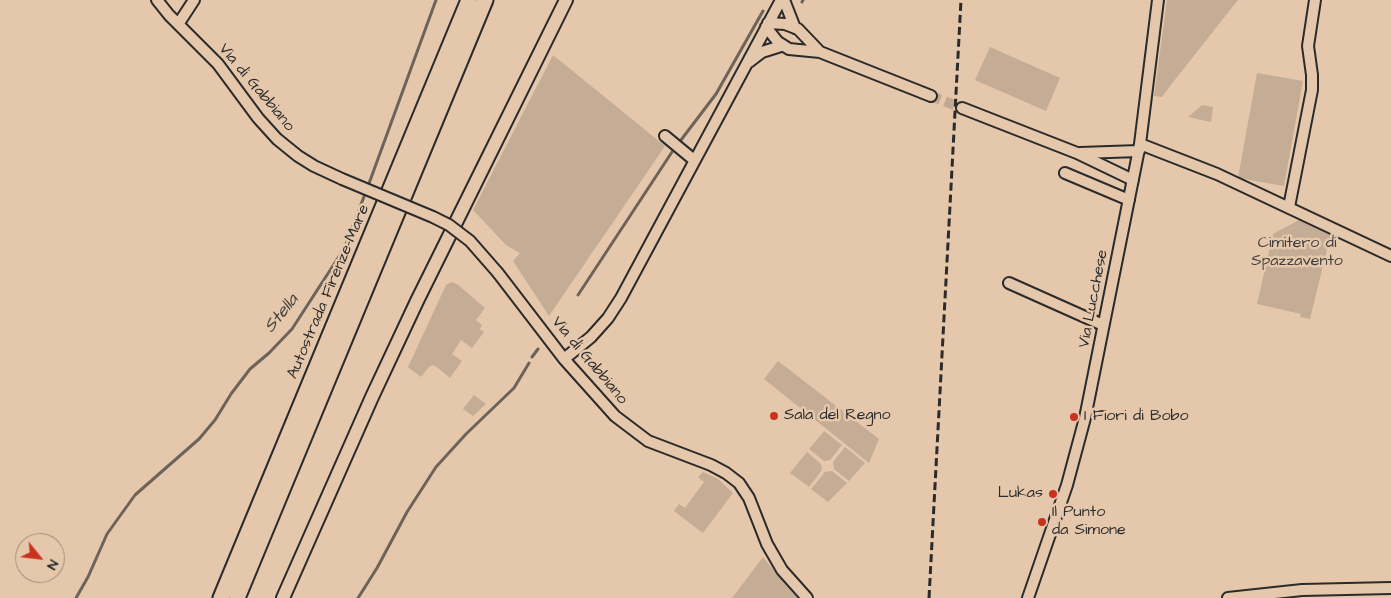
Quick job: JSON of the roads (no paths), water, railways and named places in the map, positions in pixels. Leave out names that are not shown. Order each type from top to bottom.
[{"type":"highway","name":"Autostrada Firenze-Mare","points":[[221,598],[469,0]]},
{"type":"highway","name":"Autostrada Firenze-Mare","points":[[237,598],[485,0]]},
{"type":"main road","points":[[283,598],[413,309],[566,0]]},
{"type":"street","name":"Via di Gabbiano","points":[[157,0],[169,15],[218,64],[258,118],[277,139],[314,166],[449,225],[470,241],[498,273],[564,359],[608,410],[639,435],[658,445],[711,465],[739,483],[749,498],[767,544],[782,570],[807,598]]},
{"type":"street","points":[[179,23],[194,0]]},
{"type":"street","points":[[564,359],[591,337],[613,310],[744,66],[782,0]]},
{"type":"street","points":[[782,0],[795,28]]},
{"type":"street","name":"Via Lucchese","points":[[1028,598],[1069,478],[1085,418],[1139,148],[1158,0]]},
{"type":"street","points":[[1289,206],[1312,90],[1308,46],[1315,0]]},
{"type":"street","points":[[767,25],[785,24],[795,28],[820,52]]},
{"type":"street","points":[[767,25],[781,46]]},
{"type":"street","points":[[744,66],[762,52],[781,46],[798,51],[820,52],[931,96]]},
{"type":"street","points":[[962,108],[1077,153],[1133,180]]},
{"type":"street","points":[[665,136],[694,160]]},
{"type":"street","points":[[1077,153],[1139,148],[1217,174],[1289,206],[1391,256]]},
{"type":"street","points":[[1065,173],[1129,200]]},
{"type":"street","points":[[1009,283],[1103,325]]},
{"type":"street","points":[[1228,598],[1302,590],[1391,588]]},
{"type":"street","points":[[1028,598],[1040,598]]},
{"type":"waterway","name":"Stella","points":[[76,598],[88,577],[107,534],[135,495],[199,439],[215,420],[231,394],[250,369],[269,353],[292,329],[345,247],[436,0]]},
{"type":"waterway","points":[[681,140],[716,94],[763,11]]},
{"type":"waterway","points":[[578,295],[672,152]]},
{"type":"waterway","points":[[532,357],[538,349]]},
{"type":"waterway","points":[[358,598],[377,568],[407,512],[436,467],[466,434],[514,388],[529,363]]},
{"type":"tunnel","points":[[931,96],[962,108]]},
{"type":"railway","points":[[929,598],[961,0]]},
{"type":"place","name":"Sala del Regno","points":[[774,416]]},
{"type":"place","name":"I Fiori di Bobo","points":[[1074,417]]},
{"type":"place","name":"Lukas","points":[[1053,494]]},
{"type":"place","name":"Il Punto da Simone","points":[[1042,522]]},
{"type":"park label","name":"Cimitero di Spazzavento","points":[[1297,253]]}]
